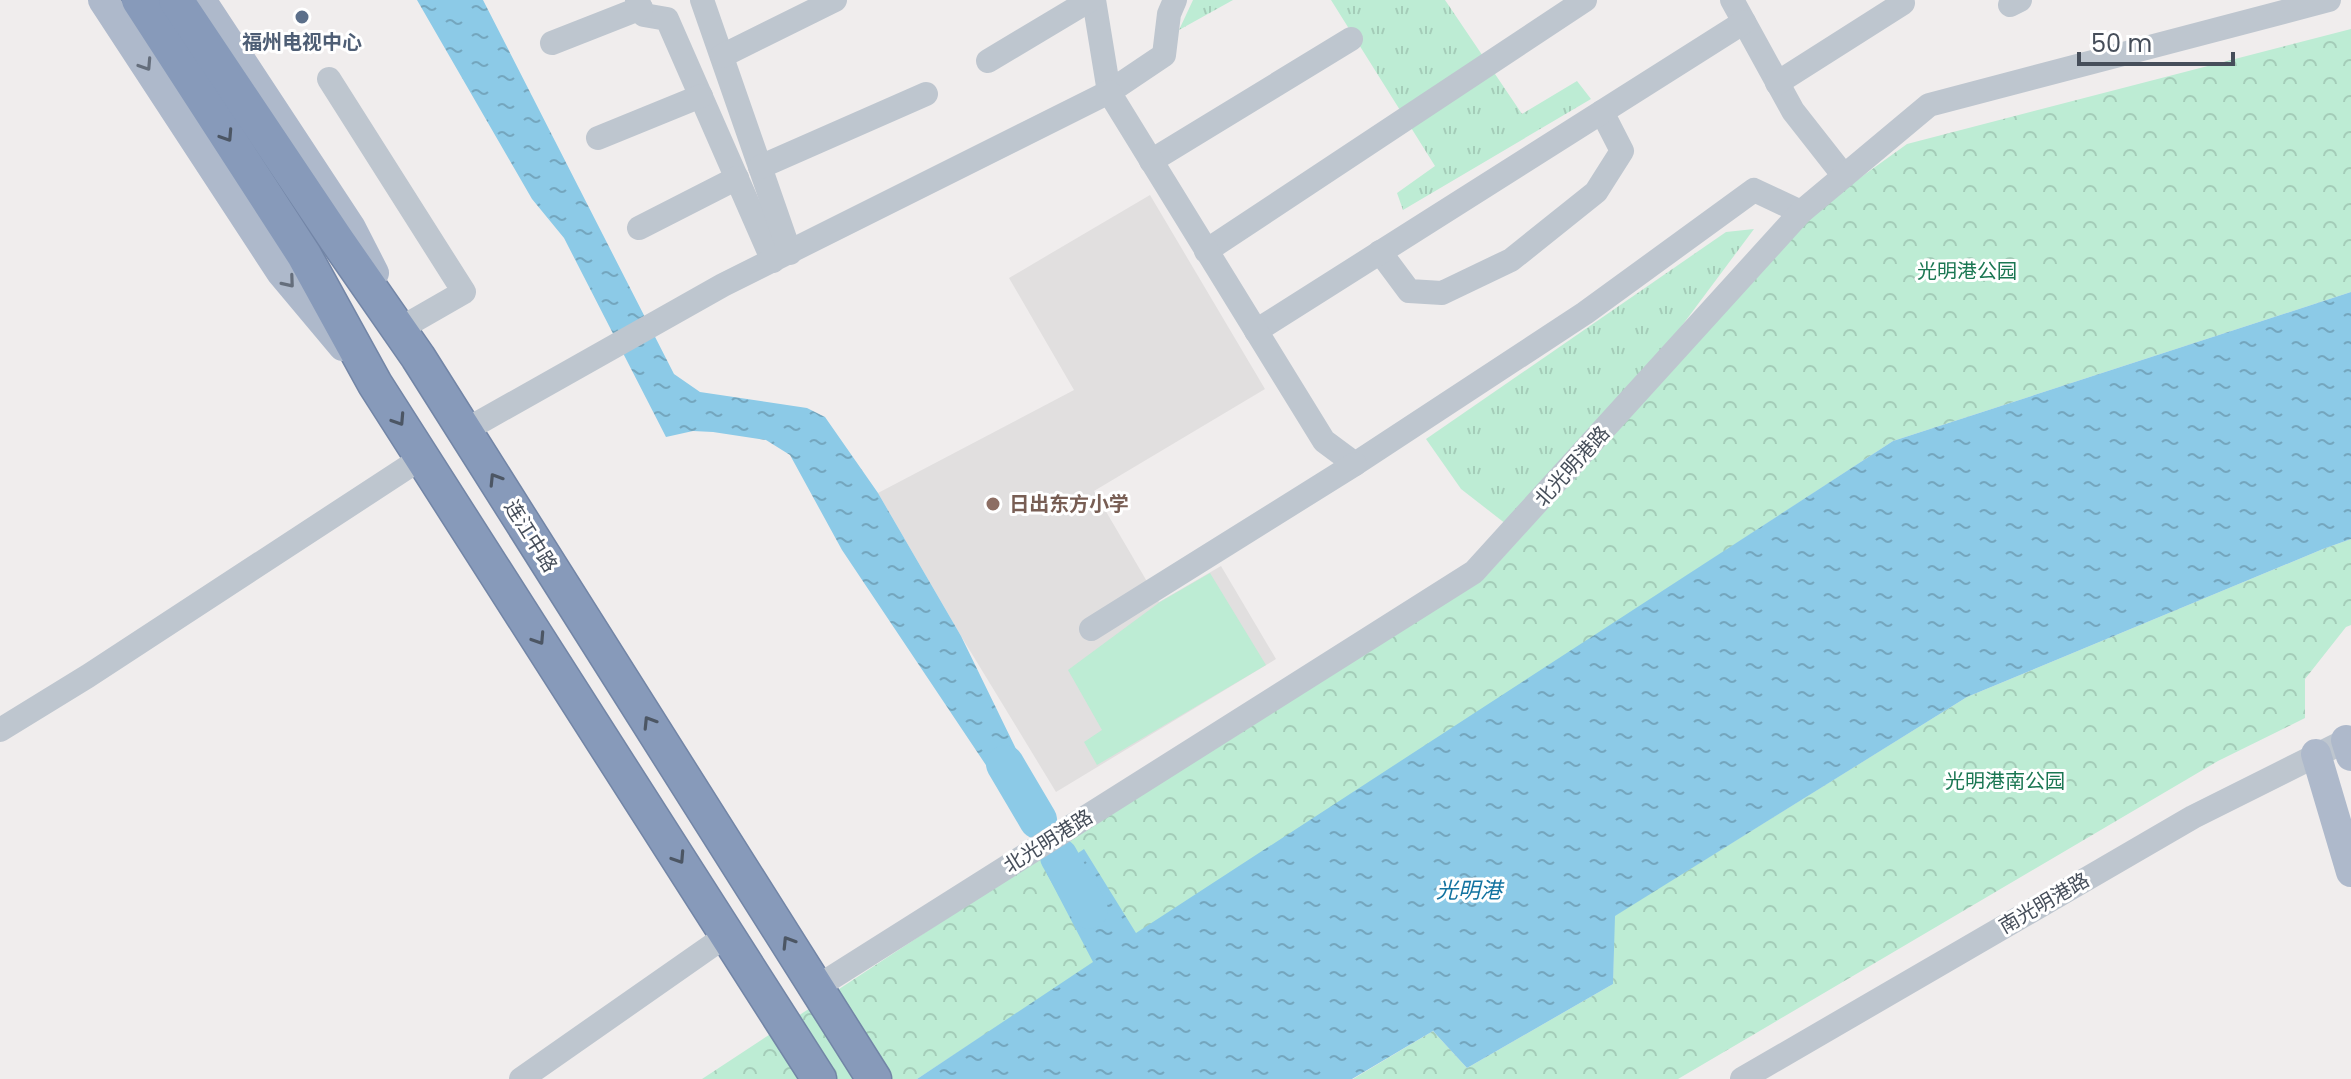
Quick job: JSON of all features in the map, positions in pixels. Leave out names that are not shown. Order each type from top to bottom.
[{"type":"highway","points":[[139,0],[304,255],[375,384],[819,1079]]},
{"type":"highway","name":"连江中路","points":[[176,0],[336,239],[410,342],[874,1079]]},
{"type":"main road","points":[[103,0],[281,272],[375,384]]},
{"type":"main road","points":[[201,0],[351,228],[410,342]]},
{"type":"main road","points":[[2316,754],[2351,872]]},
{"type":"street","points":[[702,0],[760,167],[781,257]]},
{"type":"street","points":[[722,56],[835,0]]},
{"type":"street","points":[[988,61],[1092,0],[1109,92],[1324,441],[1355,464]]},
{"type":"street","points":[[464,431],[723,285],[1109,92],[1164,55],[1169,14],[1175,0]]},
{"type":"street","points":[[1206,251],[1585,0]]},
{"type":"street","points":[[1732,0],[1793,111],[1844,176]]},
{"type":"street","name":"北光明港路","points":[[817,987],[1474,572],[1801,212],[1929,105],[2329,0]]},
{"type":"street","points":[[1777,83],[1903,3]]},
{"type":"street","points":[[552,43],[639,4],[644,15],[667,19],[737,178],[781,257]]},
{"type":"street","points":[[1256,331],[1744,22]]},
{"type":"street","points":[[1151,161],[1351,39]]},
{"type":"street","points":[[329,79],[464,292],[410,342]]},
{"type":"street","points":[[760,167],[926,94]]},
{"type":"street","points":[[598,138],[701,96]]},
{"type":"street","points":[[1380,252],[1409,291],[1420,292],[1442,293],[1511,260],[1596,192],[1616,161],[1622,151],[1602,112]]},
{"type":"street","points":[[639,228],[737,178]]},
{"type":"street","points":[[1091,629],[1355,464],[1585,313],[1754,190],[1801,212]]},
{"type":"street","points":[[0,730],[423,457]]},
{"type":"street","name":"南光明港路","points":[[1742,1079],[2182,823],[2316,754],[2349,744]]},
{"type":"street","points":[[521,1079],[727,935]]},
{"type":"shaded area","name":"日出东方小学","points":[[1150,195],[1265,389],[1094,491],[1159,602],[1221,566],[1276,659],[1056,792],[878,493],[1074,390],[1009,278]]},
{"type":"green space","points":[[1193,0],[1233,0],[1179,30]]},
{"type":"green space","points":[[1331,0],[1445,0],[1522,114],[1577,81],[1591,99],[1403,210],[1397,193],[1435,166]]},
{"type":"green space","name":"光明港公园","points":[[2351,29],[2351,292],[1893,441],[917,1079],[702,1079],[1025,867],[1487,575],[1821,206],[1907,144]]},
{"type":"green space","points":[[1754,229],[1669,343],[1506,524],[1461,489],[1426,439],[1726,232]]},
{"type":"green space","name":"光明港南公园","points":[[2351,539],[2351,625],[2346,627],[2305,679],[2305,718],[2218,761],[1678,1079],[1353,1079],[1433,1031],[1467,1068],[1613,984],[1614,916],[1967,697]]},
{"type":"green space","points":[[1210,573],[1266,665],[1097,765],[1084,742],[1102,730],[1068,670],[1160,602]]},
{"type":"water","points":[[417,0],[483,0],[674,374],[700,392],[807,408],[825,417],[878,493],[961,636],[1035,788],[1030,807],[1012,804],[842,550],[790,455],[766,440],[713,432],[693,431],[666,437],[564,238],[532,199]]},
{"type":"water","name":"光明港","points":[[2351,292],[2351,539],[1967,697],[1615,916],[1613,984],[1467,1068],[1433,1031],[1352,1079],[917,1079],[1093,962],[1047,874],[1084,849],[1136,933],[1893,441]]},
{"type":"waterway","points":[[1005,764],[1038,820]]},
{"type":"waterway","points":[[1059,857],[1089,910]]},
{"type":"place","name":"福州电视中心","points":[[302,17]]},
{"type":"place","name":"日出东方小学","points":[[993,504]]}]
